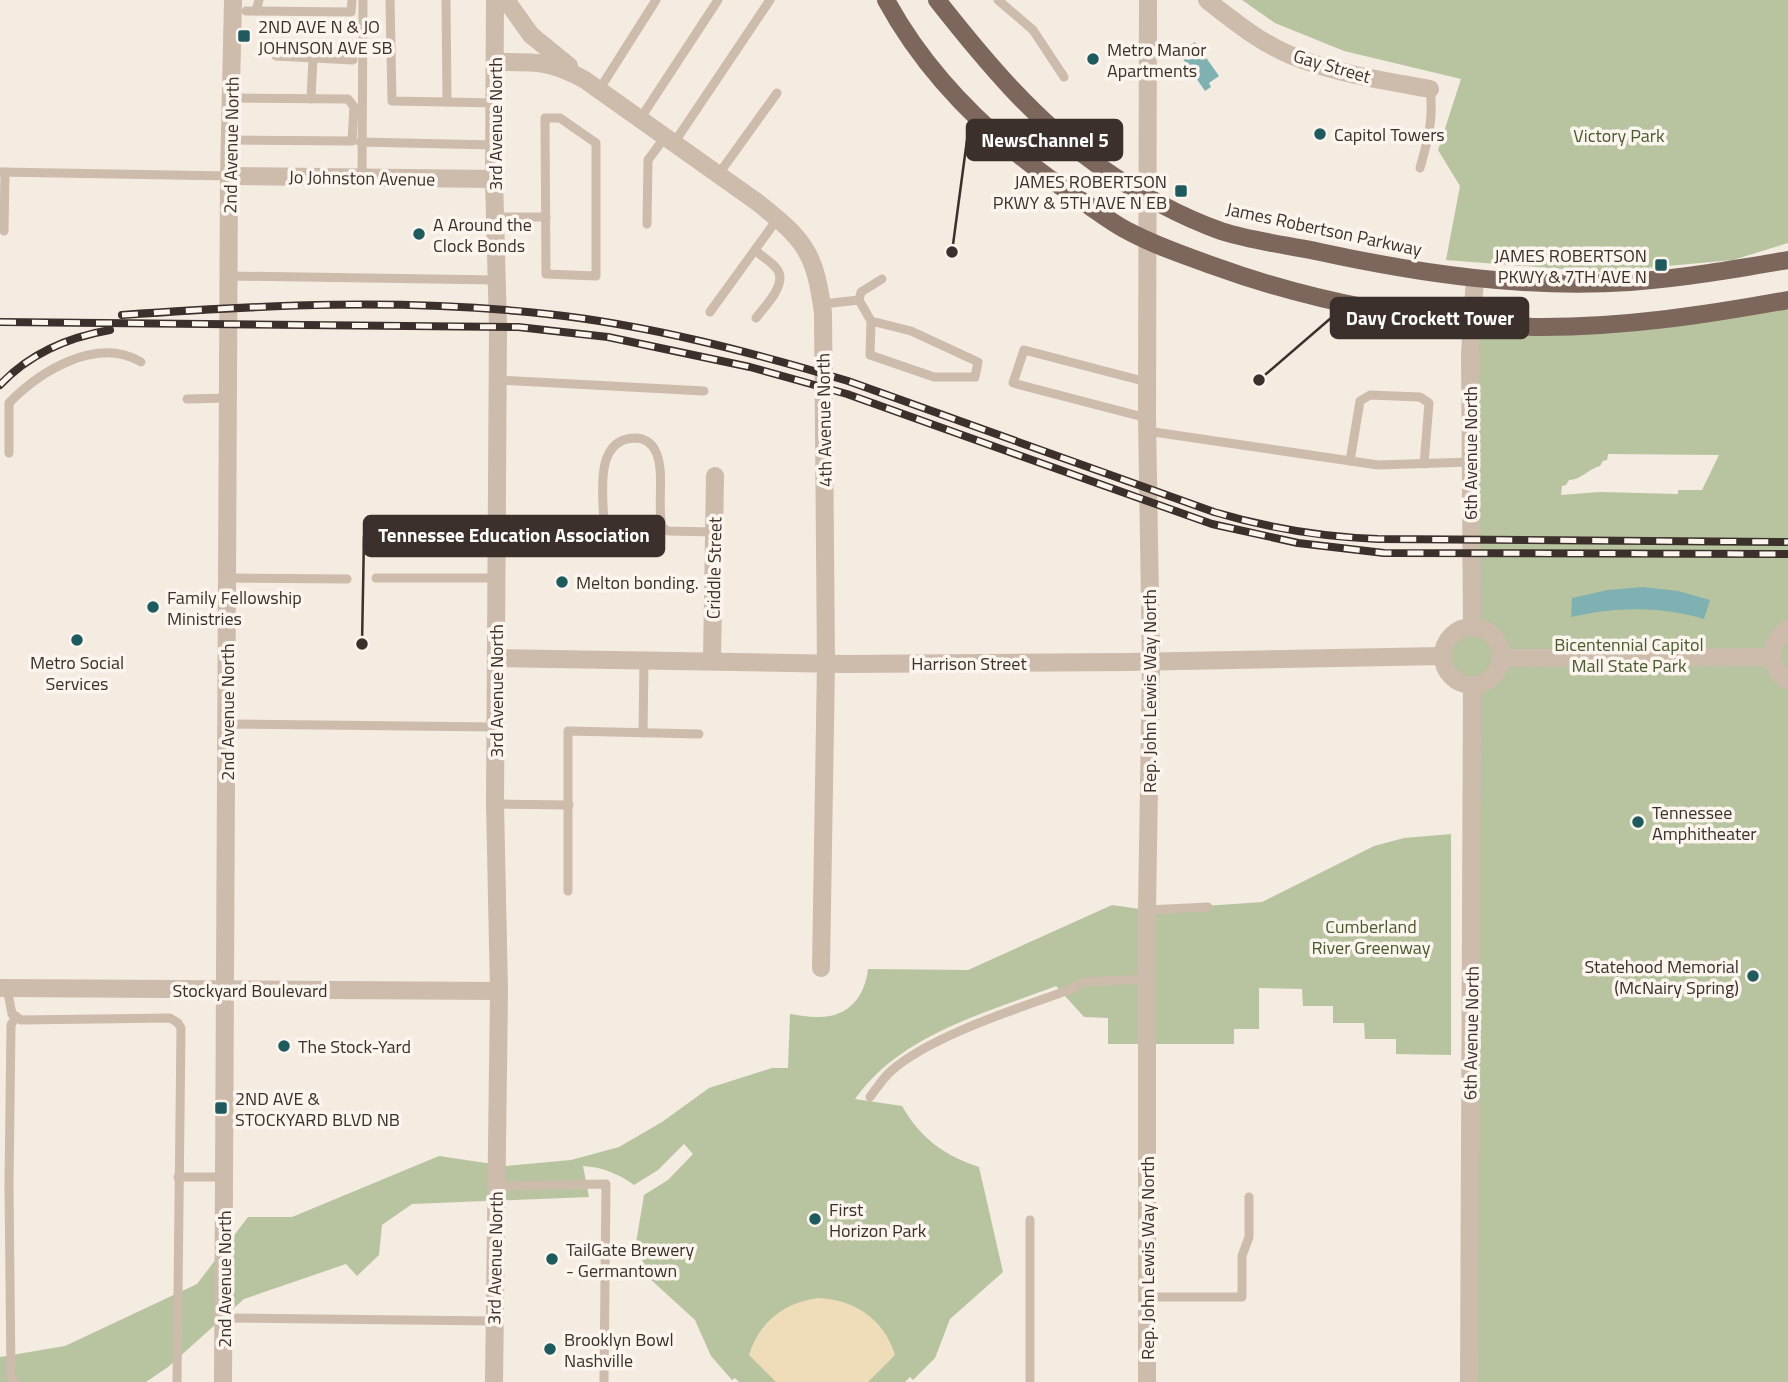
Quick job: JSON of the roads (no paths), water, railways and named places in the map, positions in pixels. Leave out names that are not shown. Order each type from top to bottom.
[{"type":"main road","points":[[886,0],[935,72],[992,132],[1061,188],[1126,231],[1249,279],[1312,297],[1392,313],[1540,327],[1618,324],[1725,312],[1788,300]]},
{"type":"main road","name":"James Robertson Parkway","points":[[937,0],[988,65],[1048,125],[1099,166],[1192,219],[1223,232],[1440,274],[1560,283],[1630,282],[1736,270],[1788,260]]},
{"type":"street","name":"3rd Avenue North","points":[[494,1382],[499,991],[495,804],[498,380],[494,179],[495,0]]},
{"type":"street","points":[[506,0],[531,35],[592,85]]},
{"type":"street","name":"Rep. John Lewis Way North","points":[[1147,1382],[1147,910],[1151,662],[1147,425],[1148,0]]},
{"type":"street","name":"Gay Street","points":[[1207,0],[1257,38],[1300,60],[1334,70],[1430,89]]},
{"type":"street","name":"2nd Avenue North","points":[[223,1382],[229,176],[231,98],[245,7]]},
{"type":"street","name":"4th Avenue North","points":[[495,62],[546,62],[564,68],[592,85],[778,218],[805,246],[818,277],[822,304],[826,663],[821,968]]},
{"type":"street","name":"Jo Johnston Avenue","points":[[229,176],[494,179]]},
{"type":"street","name":"6th Avenue North","points":[[1472,628],[1471,322],[1475,278]]},
{"type":"street","name":"Criddle Street","points":[[712,660],[715,476]]},
{"type":"street","points":[[1472,628],[1490,634],[1498,645],[1501,658],[1493,677],[1472,685],[1460,682],[1449,674],[1443,656],[1451,637],[1458,631],[1472,628]]},
{"type":"street","points":[[1788,629],[1775,644],[1773,657],[1777,670],[1788,681]]},
{"type":"street","name":"Harrison Street","points":[[496,657],[826,663],[1151,662],[1443,656]]},
{"type":"street","points":[[1501,658],[1773,657]]},
{"type":"street","name":"6th Avenue North","points":[[1469,1382],[1472,685]]},
{"type":"street","name":"Stockyard Boulevard","points":[[3,988],[499,991]]},
{"type":"lane","points":[[245,7],[259,0]]},
{"type":"lane","points":[[245,7],[351,12],[352,0]]},
{"type":"lane","points":[[357,141],[363,0]]},
{"type":"lane","points":[[390,0],[392,101],[495,103]]},
{"type":"lane","points":[[446,0],[447,102]]},
{"type":"lane","points":[[592,85],[656,0]]},
{"type":"lane","points":[[640,119],[718,0]]},
{"type":"lane","points":[[647,224],[648,160],[669,140],[770,0]]},
{"type":"lane","points":[[998,0],[1033,30],[1064,77]]},
{"type":"lane","points":[[276,56],[353,60]]},
{"type":"lane","points":[[311,99],[313,58]]},
{"type":"lane","points":[[1420,168],[1431,128],[1433,108],[1430,89]]},
{"type":"lane","points":[[718,175],[777,93]]},
{"type":"lane","points":[[231,98],[348,99],[354,107],[362,178]]},
{"type":"lane","points":[[545,118],[560,118],[596,143],[596,276],[546,274],[546,217],[545,118]]},
{"type":"lane","points":[[230,141],[494,145]]},
{"type":"lane","points":[[4,231],[3,172],[229,176]]},
{"type":"lane","points":[[495,217],[546,217]]},
{"type":"lane","points":[[710,312],[778,218]]},
{"type":"lane","points":[[755,250],[777,269],[780,276],[780,284],[756,318]]},
{"type":"lane","points":[[230,276],[496,279]]},
{"type":"lane","points":[[871,321],[911,331],[978,362],[975,377],[934,377],[870,355],[871,321],[859,300],[861,292],[882,279]]},
{"type":"lane","points":[[822,304],[859,300]]},
{"type":"lane","points":[[1147,382],[1024,350],[1013,383],[1147,425],[1350,461],[1378,465],[1470,462]]},
{"type":"lane","points":[[9,453],[9,403],[38,377],[74,359],[89,356],[123,355],[141,362]]},
{"type":"lane","points":[[498,380],[704,391]]},
{"type":"lane","points":[[1350,461],[1360,401],[1370,395],[1382,395],[1420,397],[1429,402],[1424,464]]},
{"type":"lane","points":[[187,400],[229,398]]},
{"type":"lane","points":[[662,527],[659,512],[659,462],[655,450],[650,443],[639,438],[625,439],[615,445],[604,462],[604,528],[662,527],[668,531],[714,533]]},
{"type":"lane","points":[[227,578],[347,579]]},
{"type":"lane","points":[[376,578],[497,578]]},
{"type":"lane","points":[[643,733],[644,659]]},
{"type":"lane","points":[[227,724],[495,727]]},
{"type":"lane","points":[[568,891],[568,731],[699,734]]},
{"type":"lane","points":[[495,804],[569,805]]},
{"type":"lane","points":[[1147,910],[1208,907]]},
{"type":"lane","points":[[870,1097],[892,1070],[922,1050],[955,1034],[1069,990],[1083,982],[1147,979]]},
{"type":"lane","points":[[3,988],[12,1014],[21,1020],[170,1018],[181,1028],[177,1382]]},
{"type":"lane","points":[[15,1382],[11,1376],[9,1185],[11,1025],[16,1016]]},
{"type":"lane","points":[[178,1177],[225,1177]]},
{"type":"lane","points":[[496,1186],[606,1184],[604,1382]]},
{"type":"lane","points":[[1147,1297],[1242,1297],[1242,1256],[1249,1237],[1249,1197]]},
{"type":"lane","points":[[1030,1220],[1030,1382]]},
{"type":"lane","points":[[224,1318],[494,1321]]},
{"type":"water","points":[[1195,42],[1219,76],[1209,83],[1211,87],[1205,91],[1179,53]]},
{"type":"water","points":[[1643,587],[1678,591],[1710,600],[1704,619],[1638,609],[1571,617],[1572,598],[1608,590]]},
{"type":"railway","points":[[122,315],[281,306],[388,305],[494,309],[585,319],[699,341],[848,381],[1214,512],[1275,527],[1316,534],[1378,539],[1788,542]]},
{"type":"railway","points":[[0,322],[518,327],[608,337],[750,367],[847,394],[1212,524],[1298,543],[1384,553],[1788,554]]},
{"type":"railway","points":[[0,385],[24,364],[50,349],[80,337],[110,330]]},
{"type":"place","name":"2ND AVE N & JO JOHNSON AVE SB","points":[[244,36]]},
{"type":"place","name":"Metro Manor Apartments","points":[[1093,59]]},
{"type":"place","name":"Capitol Towers","points":[[1320,134]]},
{"type":"place","name":"JAMES ROBERTSON PKWY & 5TH AVE N EB","points":[[1181,191]]},
{"type":"place","name":"A Around the Clock Bonds","points":[[419,234]]},
{"type":"place","name":"NewsChannel 5","points":[[952,252]]},
{"type":"place","name":"JAMES ROBERTSON PKWY & 7TH AVE N","points":[[1661,265]]},
{"type":"place","name":"Davy Crockett Tower","points":[[1259,380]]},
{"type":"place","name":"Melton bonding.","points":[[562,582]]},
{"type":"place","name":"Family Fellowship Ministries","points":[[153,607]]},
{"type":"place","name":"Metro Social Services","points":[[77,640]]},
{"type":"place","name":"Tennessee Education Association","points":[[362,644]]},
{"type":"place","name":"Tennessee Amphitheater","points":[[1638,822]]},
{"type":"place","name":"Statehood Memorial (McNairy Spring)","points":[[1753,976]]},
{"type":"place","name":"The Stock-Yard","points":[[284,1046]]},
{"type":"place","name":"2ND AVE & STOCKYARD BLVD NB","points":[[221,1108]]},
{"type":"place","name":"First Horizon Park","points":[[815,1219]]},
{"type":"place","name":"TailGate Brewery - Germantown","points":[[552,1259]]},
{"type":"place","name":"Brooklyn Bowl Nashville","points":[[550,1349]]},
{"type":"park label","name":"Victory Park","points":[[1619,135]]},
{"type":"park label","name":"Bicentennial Capitol Mall State Park","points":[[1629,654]]},
{"type":"park label","name":"Cumberland River Greenway","points":[[1371,936]]}]
